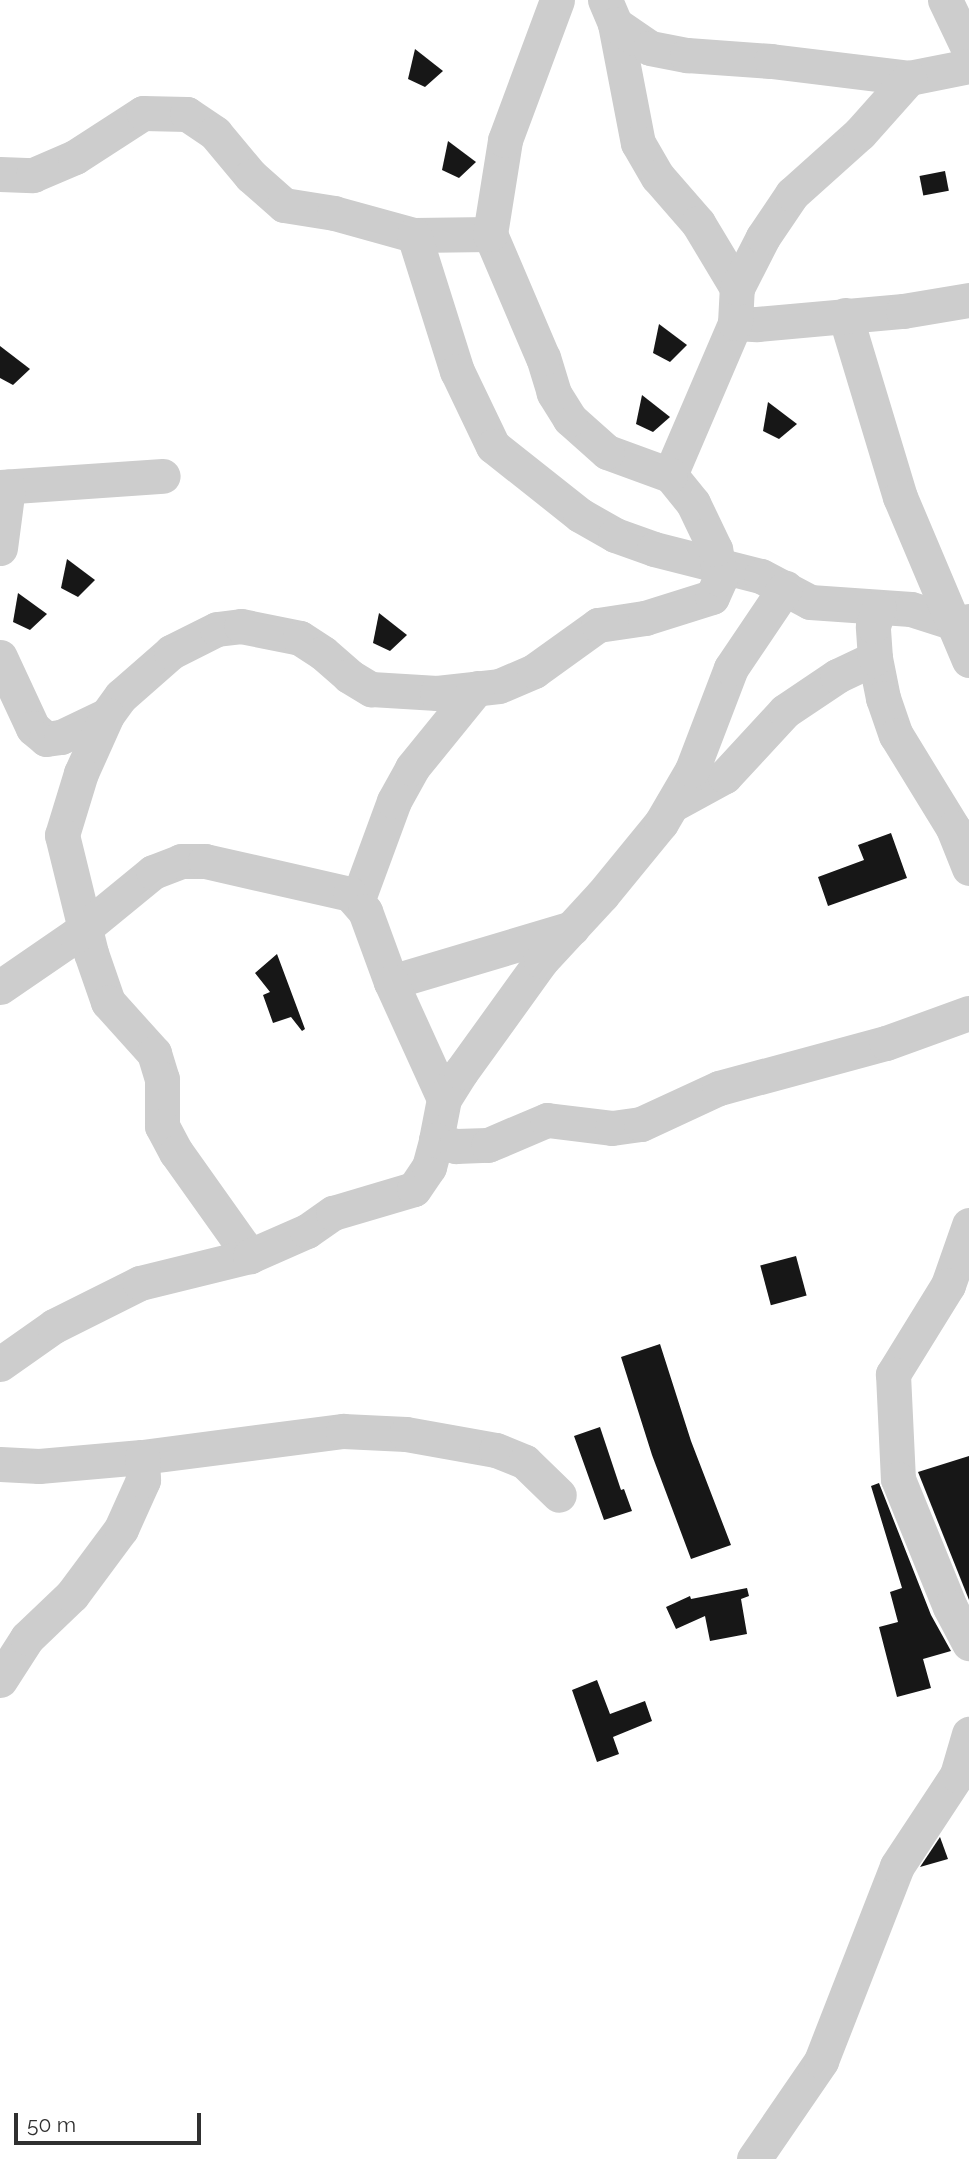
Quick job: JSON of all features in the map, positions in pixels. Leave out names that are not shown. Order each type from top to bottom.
[{"type":"street","points":[[250,1256],[176,1152],[162,1126],[162,1079],[154,1053],[108,1002],[62,835],[81,773],[107,715],[121,696],[172,652],[198,637],[241,626],[300,638],[349,676],[371,689],[437,693],[499,686],[534,671],[598,625],[645,618],[712,597],[720,579],[710,537],[693,503],[670,475],[607,452],[570,419],[554,393],[543,358],[491,234],[505,140],[556,0]]},
{"type":"street","points":[[945,0],[969,50]]},
{"type":"street","points":[[610,12],[650,48],[687,55],[771,61],[909,78],[969,66]]},
{"type":"street","points":[[610,12],[638,144],[658,177],[698,223],[737,288]]},
{"type":"street","points":[[670,475],[735,323],[737,288],[763,237],[792,194],[860,133],[909,78]]},
{"type":"street","points":[[0,174],[33,175],[75,157],[143,113],[187,114],[215,133],[251,176],[284,205],[334,213],[414,234],[491,234]]},
{"type":"street","points":[[414,234],[457,370],[494,446],[558,499],[615,535],[654,549],[761,576],[810,602],[911,609],[962,622]]},
{"type":"street","points":[[735,323],[757,324],[903,311],[969,299]]},
{"type":"street","points":[[845,315],[900,497],[923,558],[962,622],[969,660]]},
{"type":"street","points":[[0,548],[4,487],[163,476]]},
{"type":"street","points":[[0,1364],[54,1326],[131,1287],[161,1277],[250,1256],[307,1231],[333,1213],[414,1189],[429,1167],[444,1099],[541,961],[602,895],[672,805],[692,770],[731,668],[785,588]]},
{"type":"street","points":[[879,608],[873,626],[875,658],[883,698],[896,735],[953,828],[969,868]]},
{"type":"street","points":[[0,657],[33,728],[47,739],[61,737],[107,715]]},
{"type":"street","points":[[672,805],[725,776],[785,711],[830,680],[864,660],[875,658]]},
{"type":"street","points":[[358,899],[394,801],[406,779],[477,688]]},
{"type":"street","points":[[0,987],[86,925],[153,872],[181,861],[205,861],[350,894],[358,899],[391,982],[444,1099]]},
{"type":"street","points":[[391,982],[572,928]]},
{"type":"street","points":[[436,1140],[456,1146],[488,1145],[547,1120],[612,1128],[641,1124],[719,1088],[886,1043],[969,1013]]},
{"type":"street","points":[[969,1225],[948,1285],[893,1374],[898,1479],[950,1607],[969,1643]]},
{"type":"street","points":[[0,1464],[39,1466],[142,1457],[343,1431],[406,1434],[496,1450],[525,1462],[559,1495]]},
{"type":"street","points":[[0,1680],[27,1638],[72,1595],[121,1529],[143,1480],[142,1457]]},
{"type":"street","points":[[754,2159],[821,2061],[897,1866],[963,1773],[969,1734]]},
{"type":"building","points":[[415,49],[443,71],[425,87],[408,79]]},
{"type":"building","points":[[448,141],[476,162],[459,178],[442,170]]},
{"type":"building","points":[[945,171],[949,191],[923,196],[919,176]]},
{"type":"building","points":[[659,324],[687,345],[670,362],[653,353]]},
{"type":"building","points":[[0,346],[30,369],[13,385],[0,378]]},
{"type":"building","points":[[642,395],[670,417],[653,432],[636,424]]},
{"type":"building","points":[[768,402],[797,424],[779,439],[763,431]]},
{"type":"building","points":[[67,559],[95,580],[78,597],[61,588]]},
{"type":"building","points":[[18,593],[47,614],[30,630],[13,622]]},
{"type":"building","points":[[379,613],[407,635],[390,651],[373,643]]},
{"type":"building","points":[[891,833],[907,878],[828,906],[818,877],[864,860],[858,845]]},
{"type":"building","points":[[277,954],[305,1029],[302,1031],[291,1017],[273,1023],[263,995],[270,992],[255,973]]},
{"type":"building","points":[[796,1256],[807,1296],[771,1305],[760,1266]]},
{"type":"building","points":[[660,1344],[691,1441],[731,1545],[691,1559],[652,1455],[621,1357]]},
{"type":"building","points":[[600,1427],[621,1490],[624,1489],[632,1511],[604,1520],[574,1436]]},
{"type":"building","points":[[969,1456],[969,1600],[918,1472]]},
{"type":"building","points":[[879,1483],[931,1615],[951,1651],[923,1659],[931,1688],[897,1697],[879,1627],[898,1622],[890,1592],[902,1588],[871,1486]]},
{"type":"building","points":[[747,1588],[749,1596],[741,1599],[747,1634],[710,1641],[705,1616],[676,1629],[666,1607],[690,1596],[691,1599]]},
{"type":"building","points":[[597,1680],[610,1714],[645,1701],[652,1721],[613,1737],[619,1754],[597,1762],[572,1690]]},
{"type":"building","points":[[940,1837],[948,1859],[920,1867]]}]
